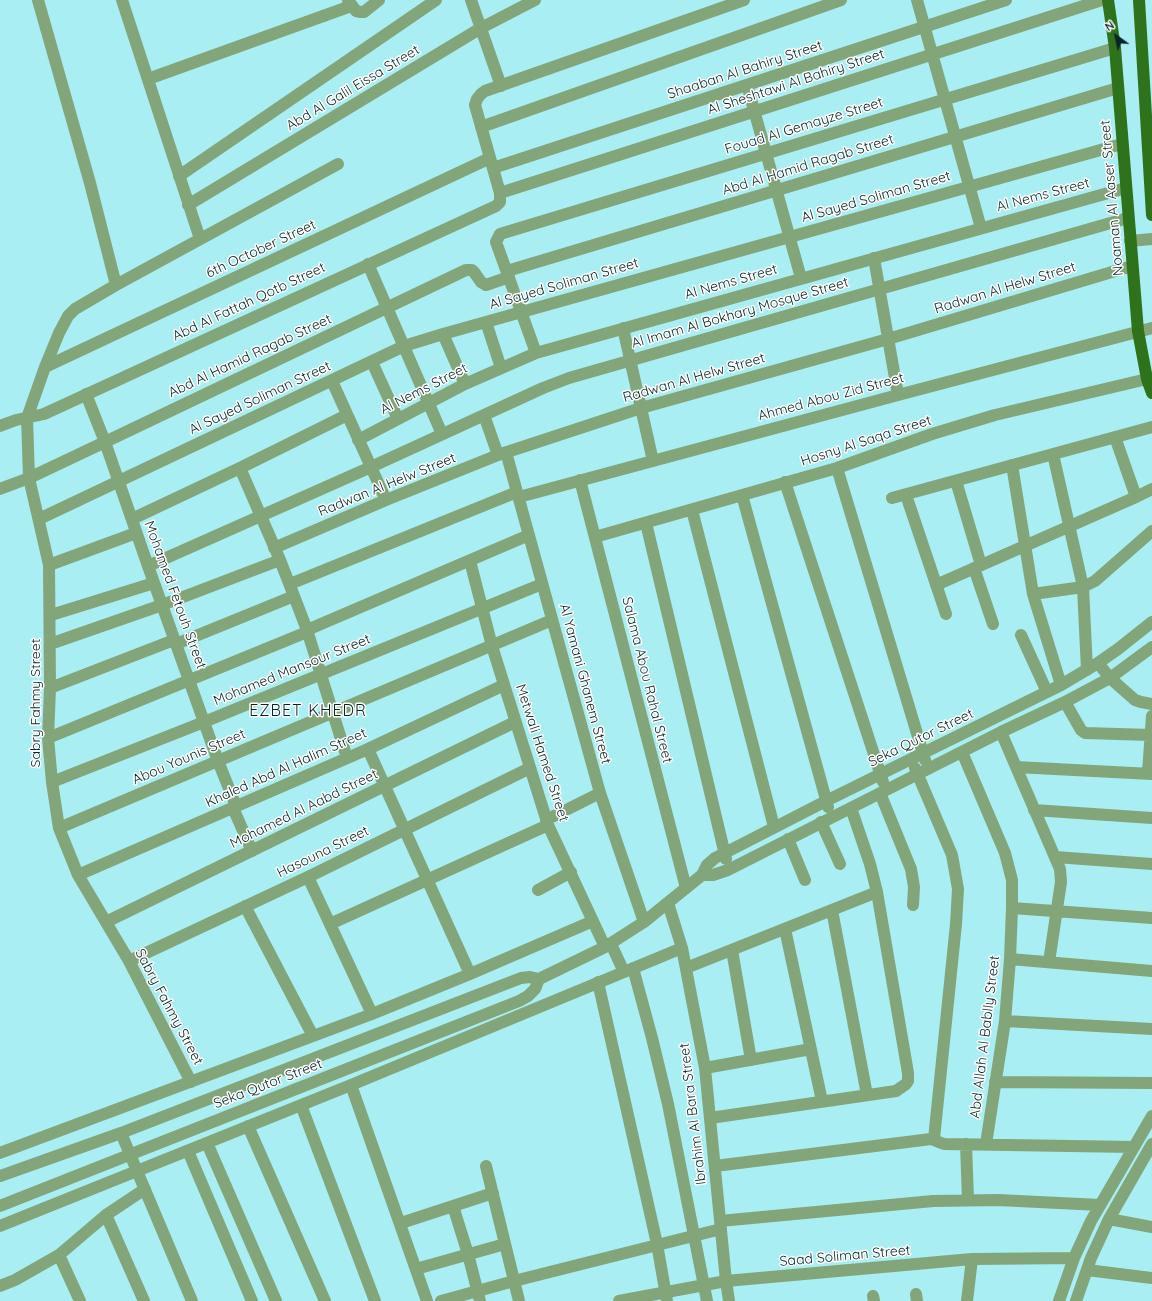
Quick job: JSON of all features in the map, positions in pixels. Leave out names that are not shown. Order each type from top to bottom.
[{"type":"main road","name":"Noaman Al Aaser Street","points":[[1108,0],[1115,48],[1138,331],[1147,379],[1152,393]]},
{"type":"main road","points":[[1139,0],[1152,215]]},
{"type":"street","points":[[38,0],[90,183],[116,285]]},
{"type":"street","points":[[122,0],[200,239]]},
{"type":"street","points":[[148,79],[349,3],[358,12],[364,12],[379,0]]},
{"type":"street","points":[[179,176],[436,0]]},
{"type":"street","points":[[472,0],[501,86]]},
{"type":"street","name":"Abd Al Galil Eissa Street","points":[[188,205],[481,28],[535,0]]},
{"type":"street","points":[[500,193],[475,105],[477,99],[485,91],[744,0]]},
{"type":"street","points":[[481,127],[841,0]]},
{"type":"street","points":[[917,0],[981,228]]},
{"type":"street","name":"Shaaban Al Bahiry Street","points":[[492,163],[747,85],[1006,0]]},
{"type":"street","name":"Al Sheshtawi Al Bahiry Street","points":[[500,193],[1102,0]]},
{"type":"street","name":"Fouad Al Gemayze Street","points":[[508,274],[496,242],[498,236],[502,234],[1115,48]]},
{"type":"street","points":[[747,85],[801,278]]},
{"type":"street","name":"Abd Al Hamid Ragab Street","points":[[0,488],[28,478],[105,442],[466,270],[472,270],[481,282],[486,285],[508,274],[777,190],[1118,88]]},
{"type":"street","name":"Al Sayed Soliman Street","points":[[39,519],[404,346],[790,236],[1122,144]]},
{"type":"street","name":"6th October Street","points":[[45,367],[492,163]]},
{"type":"street","name":"Sabry Fahmy Street","points":[[192,1082],[129,961],[78,875],[59,828],[52,782],[48,738],[50,688],[49,566],[28,478],[27,418],[45,367],[63,324],[68,316],[83,303],[338,164]]},
{"type":"street","name":"Al Nems Street","points":[[358,440],[465,384],[536,353],[1126,188]]},
{"type":"street","name":"Abd Al Fattah Qotb Street","points":[[0,426],[16,420],[44,414],[496,206],[500,202],[500,193]]},
{"type":"street","name":"Al Imam Al Bokhary Mosque Street","points":[[148,566],[371,467],[543,388],[569,378],[1128,218]]},
{"type":"street","points":[[1130,241],[1152,239]]},
{"type":"street","points":[[874,258],[898,395]]},
{"type":"street","points":[[368,264],[442,434]]},
{"type":"street","name":"Radwan Al Helw Street","points":[[274,548],[386,500],[502,454],[641,408],[888,339],[1132,266]]},
{"type":"street","points":[[508,274],[536,353]]},
{"type":"street","points":[[486,322],[501,368]]},
{"type":"street","points":[[623,328],[653,461]]},
{"type":"street","name":"Ahmed Abou Zid Street","points":[[290,584],[518,494],[653,461],[1152,328]]},
{"type":"street","points":[[443,334],[465,384]]},
{"type":"street","points":[[372,362],[398,419]]},
{"type":"street","name":"Hosny Al Saqa Street","points":[[595,537],[837,468],[932,434],[995,415],[1147,379]]},
{"type":"street","points":[[332,381],[386,500]]},
{"type":"street","name":"Mohamed Fetouh Street","points":[[86,394],[105,442],[162,606],[252,851]]},
{"type":"street","points":[[132,519],[347,415]]},
{"type":"street","name":"Al Yamani Ghanem Street","points":[[484,415],[518,494],[600,793],[644,922]]},
{"type":"street","points":[[892,498],[1152,427]]},
{"type":"street","points":[[1114,437],[1136,497]]},
{"type":"street","points":[[1053,454],[1068,526],[1083,586],[1087,670]]},
{"type":"street","points":[[1012,465],[1033,594],[1061,685]]},
{"type":"street","points":[[240,468],[290,584],[307,631],[347,758]]},
{"type":"street","points":[[837,468],[917,757],[918,774],[952,855],[958,889],[956,924],[934,1139]]},
{"type":"street","name":"Salama Abou Rahal Street","points":[[580,480],[686,888]]},
{"type":"street","points":[[956,481],[993,624]]},
{"type":"street","points":[[785,482],[880,775],[883,791],[911,869],[914,887],[913,905]]},
{"type":"street","points":[[936,585],[1152,489]]},
{"type":"street","points":[[742,495],[826,801],[826,820],[840,864]]},
{"type":"street","points":[[906,495],[946,614]]},
{"type":"street","points":[[692,510],[774,827]]},
{"type":"street","points":[[646,523],[728,870]]},
{"type":"street","points":[[1033,594],[1083,586],[1095,581],[1152,531]]},
{"type":"street","points":[[49,566],[136,533]]},
{"type":"street","points":[[48,738],[307,631],[529,535]]},
{"type":"street","points":[[50,644],[162,606],[280,560]]},
{"type":"street","name":"Metwali Hamed Street","points":[[470,561],[492,646],[547,823],[593,921],[608,946],[628,970],[665,1090],[707,1301]]},
{"type":"street","points":[[50,615],[154,583]]},
{"type":"street","name":"Mohamed Mansour Street","points":[[52,782],[204,722],[542,584]]},
{"type":"street","points":[[50,688],[294,596]]},
{"type":"street","name":"Abou Younis Street","points":[[59,828],[552,620]]},
{"type":"street","name":"Seka Qutor Street","points":[[0,1206],[519,1001],[528,996],[535,989],[539,980],[608,946],[644,922],[702,875],[707,865],[724,852],[1061,685],[1098,663],[1152,622]]},
{"type":"street","points":[[1021,635],[1047,692]]},
{"type":"street","points":[[702,875],[713,875],[728,870],[1001,732],[1065,702],[1110,678],[1152,647]]},
{"type":"street","points":[[1098,663],[1110,678],[1135,700],[1152,704]]},
{"type":"street","name":"Khaled Abd Al Halim Street","points":[[78,875],[368,749],[504,685]]},
{"type":"street","points":[[1065,702],[1084,733],[1151,740]]},
{"type":"street","points":[[1016,767],[1150,773],[1152,716]]},
{"type":"street","name":"Mohamed Al Aabd Street","points":[[106,922],[515,722]]},
{"type":"street","points":[[1001,732],[1055,857],[1061,875],[1049,962]]},
{"type":"street","points":[[368,749],[470,974]]},
{"type":"street","name":"Abd Allah Al Bablly Street","points":[[962,752],[1007,860],[1012,880],[1010,959],[1005,1021],[986,1144]]},
{"type":"street","points":[[917,757],[929,768]]},
{"type":"street","name":"Hasouna Street","points":[[129,961],[308,877],[530,768]]},
{"type":"street","points":[[330,924],[428,880],[547,823],[600,793]]},
{"type":"street","points":[[710,1118],[896,1091],[908,1081],[908,1073],[876,892],[870,864],[851,808]]},
{"type":"street","points":[[1034,810],[1152,818]]},
{"type":"street","points":[[788,839],[805,880]]},
{"type":"street","points":[[1055,857],[1152,864]]},
{"type":"street","points":[[538,890],[571,872]]},
{"type":"street","points":[[308,877],[372,1014]]},
{"type":"street","points":[[686,968],[876,892]]},
{"type":"street","name":"Ibrahim Al Bara Street","points":[[668,902],[682,948],[705,1068],[729,1301]]},
{"type":"street","points":[[245,906],[313,1036]]},
{"type":"street","points":[[1012,908],[1152,918]]},
{"type":"street","points":[[832,910],[867,1095]]},
{"type":"street","points":[[0,1153],[372,1014],[593,921]]},
{"type":"street","points":[[785,929],[822,1101]]},
{"type":"street","points":[[0,1226],[351,1085],[682,948]]},
{"type":"street","points":[[732,950],[751,1060]]},
{"type":"street","points":[[1010,959],[1152,971]]},
{"type":"street","name":"Seka Qutor Street","points":[[0,1176],[121,1133],[521,978],[530,977],[539,980]]},
{"type":"street","points":[[598,982],[657,1244],[666,1297]]},
{"type":"street","points":[[1005,1021],[1152,1029]]},
{"type":"street","points":[[705,1068],[811,1049]]},
{"type":"street","points":[[995,1082],[1152,1083]]},
{"type":"street","points":[[351,1085],[427,1301]]},
{"type":"street","points":[[300,1105],[375,1301]]},
{"type":"street","points":[[1059,1301],[1074,1258],[1091,1221],[1152,1116]]},
{"type":"street","points":[[248,1126],[325,1301]]},
{"type":"street","points":[[121,1133],[192,1301]]},
{"type":"street","points":[[715,1166],[934,1139],[944,1144],[1134,1147]]},
{"type":"street","points":[[207,1143],[276,1301]]},
{"type":"street","points":[[966,1144],[968,1200]]},
{"type":"street","points":[[1076,1301],[1087,1270],[1109,1219],[1147,1161],[1152,1144]]},
{"type":"street","points":[[188,1151],[252,1301]]},
{"type":"street","points":[[486,1166],[519,1301]]},
{"type":"street","points":[[0,1286],[15,1280],[59,1255],[106,1214],[145,1189]]},
{"type":"street","points":[[401,1224],[493,1193]]},
{"type":"street","points":[[441,1301],[479,1296],[514,1281],[657,1244],[695,1236],[720,1225],[899,1203],[968,1200],[1100,1205]]},
{"type":"street","points":[[452,1206],[468,1254],[479,1296]]},
{"type":"street","points":[[106,1214],[144,1301]]},
{"type":"street","points":[[1109,1219],[1152,1227]]},
{"type":"street","points":[[416,1269],[505,1244]]},
{"type":"street","points":[[59,1255],[80,1301]]},
{"type":"street","name":"Saad Soliman Street","points":[[620,1301],[666,1297],[704,1285],[726,1281],[972,1259],[1074,1258]]},
{"type":"street","points":[[967,1301],[972,1259]]},
{"type":"street","points":[[1087,1270],[1152,1278]]},
{"type":"district","name":"EZBET KHEDR","points":[[308,711]]}]
